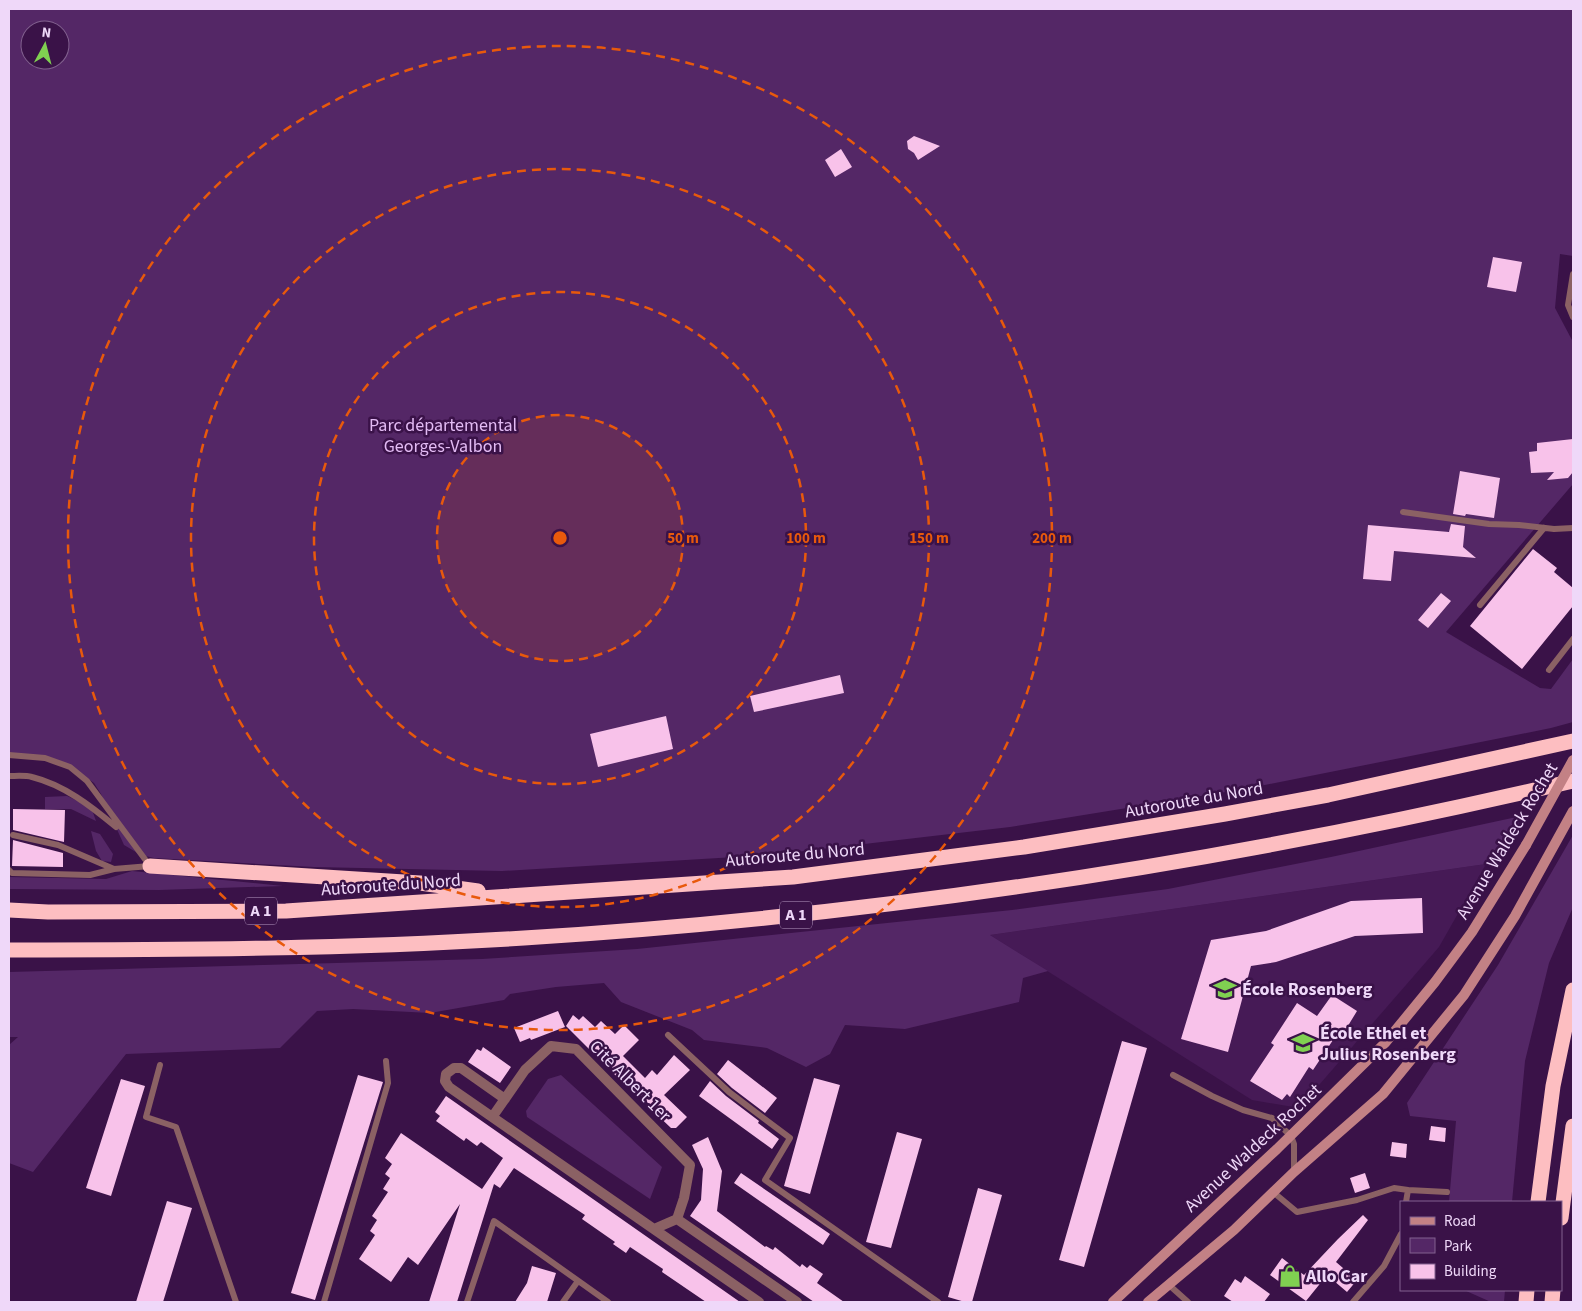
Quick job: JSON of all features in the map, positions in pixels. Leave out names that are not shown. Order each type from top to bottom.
[{"type":"highway","name":"Autoroute du Nord","points":[[9,910],[48,912],[286,911],[793,877],[1024,847],[1216,816],[1328,795],[1573,741]]},
{"type":"highway","name":"A 1","points":[[9,950],[284,948],[423,943],[605,933],[792,915],[937,898],[1199,858],[1464,806],[1573,781]]},
{"type":"highway","points":[[150,866],[420,883],[512,895]]},
{"type":"highway","points":[[1538,1201],[1553,1086],[1573,990]]},
{"type":"highway","points":[[1562,1210],[1573,1126]]},
{"type":"main road","name":"Avenue Waldeck Rochet","points":[[1112,1302],[1291,1136],[1385,1044],[1472,932],[1526,845],[1573,760]]},
{"type":"main road","points":[[1148,1302],[1234,1230],[1294,1172],[1383,1094],[1464,995],[1515,916],[1573,811]]},
{"type":"street","name":"Cité Albert 1er","points":[[493,1116],[525,1070],[551,1046],[576,1049],[690,1165],[684,1198],[677,1218]]},
{"type":"street","points":[[505,1099],[460,1068],[454,1068],[446,1074],[445,1081],[449,1086],[758,1302]]},
{"type":"street","points":[[654,1229],[677,1218],[797,1302]]},
{"type":"lane","points":[[1573,274],[1568,305],[1573,318]]},
{"type":"lane","points":[[1402,512],[1489,524],[1573,528]]},
{"type":"lane","points":[[1480,605],[1544,528]]},
{"type":"lane","points":[[1549,670],[1573,639]]},
{"type":"lane","points":[[9,755],[45,758],[70,767],[87,781],[150,866]]},
{"type":"lane","points":[[9,776],[30,776],[50,782],[88,804],[125,834]]},
{"type":"lane","points":[[13,835],[58,845],[114,870]]},
{"type":"lane","points":[[9,870],[12,873],[90,875],[150,866]]},
{"type":"lane","points":[[668,1035],[729,1092],[790,1138],[765,1180],[938,1302]]},
{"type":"lane","points":[[324,1302],[388,1083],[386,1062]]},
{"type":"lane","points":[[160,1065],[146,1118],[176,1127],[236,1302]]},
{"type":"lane","points":[[1172,1075],[1243,1110],[1272,1118],[1291,1136],[1294,1144],[1294,1172]]},
{"type":"lane","points":[[1273,1192],[1297,1212],[1357,1200],[1394,1188],[1448,1192]]},
{"type":"lane","points":[[1406,1201],[1408,1190]]},
{"type":"lane","points":[[467,1302],[494,1221],[608,1302]]},
{"type":"lane","points":[[1354,1302],[1384,1266],[1400,1236]]},
{"type":"lane","points":[[563,1302],[578,1281]]},
{"type":"lane","points":[[1169,1285],[1188,1302]]},
{"type":"shaded area","points":[[1486,864],[1439,947],[1299,1108],[1252,1100],[990,935]]},
{"type":"green space","name":"Parc départemental Georges-Valbon","points":[[9,9],[1573,9],[1573,256],[1560,254],[1555,308],[1573,342],[1573,484],[1446,632],[1540,688],[1551,689],[1573,659],[1573,722],[1250,788],[1010,827],[770,855],[502,871],[314,867],[154,858],[141,855],[124,845],[101,794],[94,783],[68,764],[9,755]]},
{"type":"green space","points":[[67,796],[91,807],[96,821],[71,809],[45,809],[45,797]]},
{"type":"green space","points":[[1526,815],[1486,864],[990,935],[1048,971],[1023,978],[1019,1002],[905,1029],[845,1025],[830,1054],[806,1067],[767,1048],[704,1040],[692,1030],[621,1002],[604,983],[556,987],[510,994],[504,1000],[430,1013],[353,1009],[317,1011],[280,1048],[126,1054],[33,1172],[9,1163],[9,1045],[18,1037],[9,1037],[9,972],[482,959],[637,949],[1012,910],[1168,889],[1331,857]]},
{"type":"green space","points":[[91,831],[100,834],[113,854],[111,862],[102,861],[96,851]]},
{"type":"green space","points":[[1573,835],[1573,907],[1549,963],[1525,1061],[1512,1201],[1449,1201],[1456,1121],[1410,1116],[1407,1103],[1498,965]]},
{"type":"green space","points":[[132,871],[283,886],[159,890],[9,889],[9,877],[106,879]]},
{"type":"green space","points":[[561,1075],[662,1167],[650,1199],[527,1117],[526,1111],[548,1079]]},
{"type":"green space","points":[[1466,1291],[1505,1291],[1504,1302],[1491,1302]]},
{"type":"building","points":[[914,136],[940,146],[918,160],[914,153],[908,149],[907,141]]},
{"type":"building","points":[[841,149],[852,167],[835,177],[825,160]]},
{"type":"building","points":[[1493,257],[1522,262],[1516,292],[1487,287]]},
{"type":"building","points":[[1573,439],[1573,472],[1568,478],[1547,480],[1554,472],[1531,473],[1529,452],[1537,451],[1537,443]]},
{"type":"building","points":[[1460,471],[1500,478],[1494,518],[1453,514]]},
{"type":"building","points":[[1451,524],[1465,526],[1463,547],[1476,558],[1394,551],[1391,581],[1363,579],[1368,525],[1449,532]]},
{"type":"building","points":[[1533,549],[1557,568],[1554,572],[1573,588],[1573,606],[1522,669],[1470,626]]},
{"type":"building","points":[[1441,593],[1451,601],[1428,628],[1418,620]]},
{"type":"building","points":[[840,675],[844,693],[754,712],[750,696]]},
{"type":"building","points":[[666,716],[673,749],[598,767],[590,734]]},
{"type":"building","points":[[13,809],[65,810],[64,842],[13,830]]},
{"type":"building","points":[[13,840],[63,853],[63,867],[12,866]]},
{"type":"building","points":[[1422,898],[1423,933],[1355,936],[1276,962],[1251,966],[1228,1052],[1181,1039],[1211,940],[1266,931],[1351,901]]},
{"type":"building","points":[[1332,995],[1357,1011],[1343,1034],[1339,1031],[1313,1070],[1309,1067],[1290,1097],[1287,1094],[1282,1100],[1250,1081],[1274,1045],[1271,1043],[1297,1003],[1317,1016]]},
{"type":"building","points":[[558,1011],[565,1027],[531,1040],[530,1038],[520,1042],[514,1028]]},
{"type":"building","points":[[573,1015],[579,1020],[583,1016],[595,1027],[601,1021],[615,1034],[624,1025],[639,1040],[623,1056],[645,1078],[652,1070],[657,1075],[674,1055],[690,1070],[664,1095],[687,1117],[676,1128],[671,1128],[632,1087],[630,1089],[612,1072],[614,1069],[594,1050],[592,1052],[566,1026]]},
{"type":"building","points":[[1122,1041],[1147,1048],[1084,1267],[1059,1260]]},
{"type":"building","points":[[483,1047],[511,1067],[500,1083],[468,1062],[477,1049],[481,1051]]},
{"type":"building","points":[[728,1060],[777,1098],[765,1113],[717,1074]]},
{"type":"building","points":[[358,1075],[383,1082],[315,1300],[291,1293]]},
{"type":"building","points":[[814,1078],[840,1085],[810,1194],[784,1186]]},
{"type":"building","points":[[121,1079],[145,1086],[111,1196],[86,1188]]},
{"type":"building","points":[[710,1081],[779,1139],[772,1149],[699,1096]]},
{"type":"building","points":[[446,1096],[740,1302],[706,1302],[662,1272],[663,1269],[630,1247],[626,1253],[613,1244],[615,1242],[582,1219],[585,1215],[514,1168],[500,1188],[494,1184],[457,1302],[429,1302],[460,1204],[418,1265],[408,1257],[391,1282],[359,1259],[375,1235],[370,1231],[377,1220],[372,1216],[388,1192],[383,1189],[390,1178],[385,1174],[392,1164],[385,1158],[401,1133],[482,1189],[503,1158],[481,1142],[477,1146],[466,1138],[464,1141],[436,1121],[440,1116],[435,1112]]},
{"type":"building","points":[[1431,1126],[1446,1128],[1445,1142],[1429,1140]]},
{"type":"building","points":[[897,1132],[922,1139],[891,1248],[866,1242]]},
{"type":"building","points":[[708,1137],[722,1171],[717,1211],[765,1247],[773,1250],[775,1247],[800,1267],[802,1264],[807,1268],[810,1265],[823,1274],[817,1283],[844,1302],[814,1302],[690,1216],[701,1200],[703,1169],[692,1145]]},
{"type":"building","points":[[1392,1142],[1407,1144],[1406,1158],[1390,1156]]},
{"type":"building","points":[[741,1173],[830,1234],[823,1245],[734,1183]]},
{"type":"building","points":[[1365,1173],[1370,1188],[1355,1193],[1350,1178]]},
{"type":"building","points":[[978,1188],[1002,1195],[972,1302],[965,1302],[948,1297]]},
{"type":"building","points":[[167,1201],[192,1208],[163,1302],[136,1302]]},
{"type":"building","points":[[1363,1215],[1368,1220],[1336,1262],[1357,1280],[1347,1292],[1327,1275],[1306,1301],[1270,1275],[1282,1258],[1304,1275]]},
{"type":"building","points":[[532,1266],[556,1273],[547,1302],[515,1302],[527,1283]]},
{"type":"building","points":[[1245,1276],[1270,1294],[1264,1302],[1233,1302],[1224,1296],[1235,1279],[1241,1283]]},
{"type":"place","name":"École Rosenberg","points":[[1225,989]]},
{"type":"place","name":"École Ethel et Julius Rosenberg","points":[[1303,1043]]},
{"type":"place","name":"Allo Car","points":[[1290,1276]]}]
